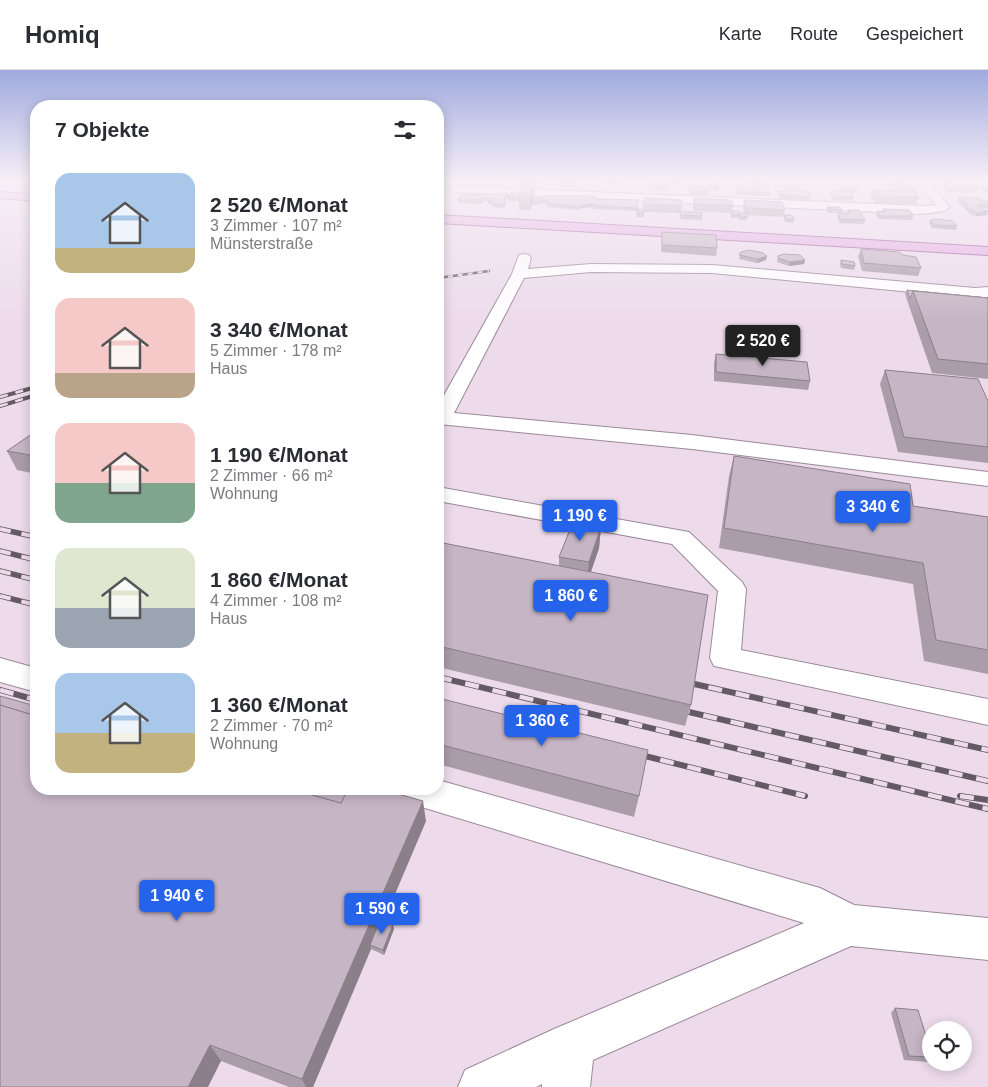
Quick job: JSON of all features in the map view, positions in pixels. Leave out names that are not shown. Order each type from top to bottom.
[{"type":"main road","points":[[593,227],[988,251]]},
{"type":"street","points":[[444,409],[519,274],[524,257]]},
{"type":"street","points":[[519,274],[591,268],[712,269],[958,292],[988,292]]},
{"type":"street","points":[[444,418],[692,442],[988,479]]},
{"type":"street","points":[[444,495],[680,538],[732,590],[725,658],[988,712]]},
{"type":"street","points":[[0,670],[30,678]]},
{"type":"street","points":[[436,795],[820,908],[850,925],[988,939]]},
{"type":"street","points":[[482,1087],[568,1067],[850,925]]},
{"type":"building","points":[[662,232],[716,235],[717,248],[662,245]]},
{"type":"building","points":[[861,249],[899,252],[903,255],[916,257],[921,268],[864,263]]},
{"type":"building","points":[[749,250],[763,253],[767,256],[758,259],[739,255],[741,252]]},
{"type":"building","points":[[784,254],[800,255],[805,260],[790,262],[778,258],[778,256]]},
{"type":"building","points":[[841,260],[854,262],[855,266],[842,264]]},
{"type":"building","points":[[907,290],[988,298],[913,291],[910,299]]},
{"type":"building","points":[[913,291],[988,298],[988,364],[938,359]]},
{"type":"building","points":[[716,354],[807,362],[810,381],[716,372]]},
{"type":"building","points":[[885,370],[978,379],[988,401],[988,447],[904,437]]},
{"type":"building","points":[[30,435],[30,455],[7,451]]},
{"type":"building","points":[[734,456],[910,484],[913,506],[988,517],[988,650],[936,640],[923,563],[724,528]]},
{"type":"building","points":[[573,522],[601,527],[589,562],[559,557]]},
{"type":"building","points":[[444,543],[708,595],[691,705],[444,647]]},
{"type":"building","points":[[0,696],[30,704],[30,714],[0,705]]},
{"type":"building","points":[[444,699],[648,750],[639,796],[444,746]]},
{"type":"building","points":[[0,705],[30,714],[30,795],[312,795],[341,803],[345,795],[402,795],[423,801],[302,1079],[210,1045],[188,1087],[0,1087]]},
{"type":"building","points":[[312,795],[345,795],[341,803]]},
{"type":"building","points":[[380,920],[393,924],[383,950],[370,945]]},
{"type":"building","points":[[895,1008],[918,1010],[922,1023],[922,1057],[909,1056]]},
{"type":"railway","points":[[444,277],[489,271]]},
{"type":"railway","points":[[0,397],[30,389]]},
{"type":"railway","points":[[0,406],[30,397]]},
{"type":"railway","points":[[0,529],[30,536]]},
{"type":"railway","points":[[0,551],[30,558]]},
{"type":"railway","points":[[0,571],[30,578]]},
{"type":"railway","points":[[0,596],[30,604]]},
{"type":"railway","points":[[444,678],[988,809]]},
{"type":"railway","points":[[681,681],[988,750]]},
{"type":"railway","points":[[0,690],[30,698]]},
{"type":"railway","points":[[676,709],[988,781]]},
{"type":"railway","points":[[633,753],[805,796]]},
{"type":"railway","points":[[960,796],[988,800]]}]
